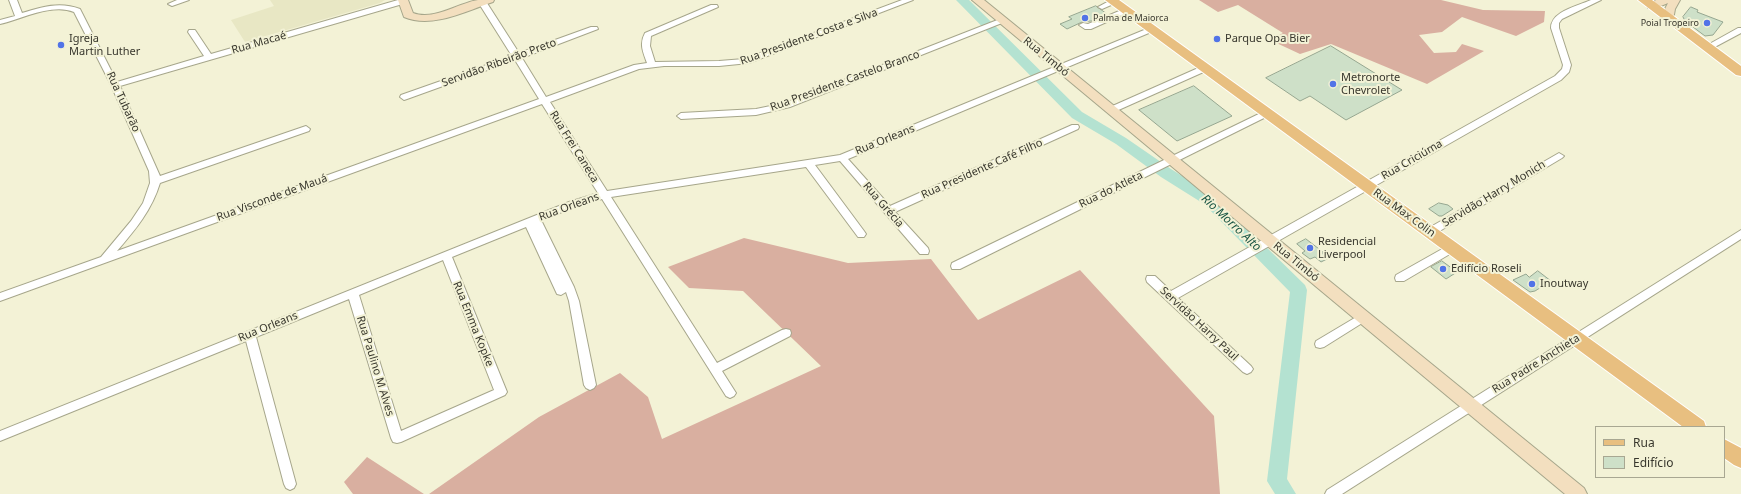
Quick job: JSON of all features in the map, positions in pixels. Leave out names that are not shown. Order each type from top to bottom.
[{"type":"main road","name":"Rua Timbó","points":[[977,0],[999,23],[1060,68],[1112,110],[1267,243],[1363,317],[1578,494]]},
{"type":"main road","points":[[1648,3],[1665,0]]},
{"type":"main road","points":[[1669,18],[1670,9],[1675,0]]},
{"type":"main road","points":[[403,1],[408,15],[417,19],[431,18],[486,1]]},
{"type":"main road","name":"Rua Max Colin","points":[[1109,3],[1127,11],[1696,426]]},
{"type":"main road","points":[[1648,3],[1741,72]]},
{"type":"main road","points":[[1725,448],[1741,459]]},
{"type":"street","points":[[0,22],[19,16],[13,0]]},
{"type":"street","points":[[172,4],[185,0]]},
{"type":"street","name":"Rua Presidente Costa e Silva","points":[[544,100],[627,71],[652,64],[730,63],[746,61],[909,0]]},
{"type":"street","name":"Rua Criciúma","points":[[1170,298],[1562,74],[1566,70],[1566,62],[1555,28],[1555,23],[1559,17],[1597,0]]},
{"type":"street","name":"Rua Macaé","points":[[115,85],[403,1]]},
{"type":"street","name":"Rua Frei Caneca","points":[[486,1],[517,57],[730,393]]},
{"type":"street","name":"Rua Tubarão","points":[[19,16],[56,7],[72,8],[77,11],[115,85],[154,171],[156,181]]},
{"type":"street","points":[[652,64],[645,46],[645,40],[648,35],[714,7]]},
{"type":"street","points":[[1083,25],[1088,26],[1127,11]]},
{"type":"street","name":"Rua Presidente Castelo Branco","points":[[681,116],[756,112],[787,105],[999,23]]},
{"type":"street","name":"Servidão Ribeirão Preto","points":[[404,97],[594,29]]},
{"type":"street","name":"Rua Orleans","points":[[0,436],[572,204],[604,195],[842,158],[1152,30]]},
{"type":"street","points":[[1708,47],[1741,30]]},
{"type":"street","points":[[192,32],[209,58]]},
{"type":"street","points":[[1112,110],[1205,68]]},
{"type":"street","name":"Rua Visconde de Mauá","points":[[0,297],[544,100]]},
{"type":"street","name":"Rua do Atleta","points":[[956,266],[1267,113]]},
{"type":"street","name":"Rua Presidente Café Filho","points":[[888,211],[1076,127]]},
{"type":"street","points":[[105,258],[142,212],[153,192],[156,181],[306,129]]},
{"type":"street","name":"Servidão Harry Monich","points":[[1430,232],[1559,156]]},
{"type":"street","name":"Rua Grécia","points":[[842,158],[924,251]]},
{"type":"street","points":[[808,163],[861,234]]},
{"type":"street","points":[[532,220],[561,290]]},
{"type":"street","points":[[532,220],[569,287],[574,301],[590,385]]},
{"type":"street","name":"Rua Padre Anchieta","points":[[1331,494],[1741,234]]},
{"type":"street","points":[[1400,278],[1451,248]]},
{"type":"street","name":"Rua Emma Kopke","points":[[397,438],[501,392],[446,255]]},
{"type":"street","name":"Servidão Harry Paul","points":[[1151,279],[1247,369]]},
{"type":"street","name":"Rua Paulino M Alves","points":[[353,293],[397,438]]},
{"type":"street","points":[[1320,344],[1363,317]]},
{"type":"street","points":[[716,369],[786,333]]},
{"type":"street","points":[[250,334],[290,484]]},
{"type":"shaded area","points":[[270,0],[385,0],[380,3],[245,42],[231,20],[274,6]]},
{"type":"shaded area","points":[[1199,0],[1441,0],[1483,10],[1545,11],[1544,22],[1516,36],[1462,17],[1442,32],[1419,35],[1434,53],[1456,52],[1462,44],[1484,51],[1427,84],[1331,44],[1300,54],[1270,40],[1283,33],[1238,5],[1218,12]]},
{"type":"shaded area","points":[[744,238],[848,263],[931,259],[978,320],[1080,270],[1214,416],[1220,494],[429,494],[539,417],[620,373],[648,397],[662,439],[821,366],[743,291],[689,288],[668,267]]},
{"type":"shaded area","points":[[367,457],[424,494],[353,494],[344,482]]},
{"type":"building","name":"Palma de Maiorca","points":[[1096,6],[1107,14],[1091,21],[1082,22],[1067,29],[1060,24],[1072,19],[1069,17]]},
{"type":"building","name":"Poial Tropeiro","points":[[1691,7],[1698,10],[1697,12],[1723,22],[1713,35],[1705,36],[1685,21],[1683,17]]},
{"type":"building","name":"Metronorte Chevrolet","points":[[1331,46],[1402,90],[1346,120],[1310,96],[1300,101],[1266,78]]},
{"type":"building","points":[[1194,86],[1232,116],[1177,141],[1139,110]]},
{"type":"building","points":[[1439,203],[1448,205],[1453,209],[1442,216],[1439,216],[1429,209]]},
{"type":"building","name":"Residencial Liverpool","points":[[1306,239],[1329,258],[1321,262],[1315,257],[1310,259],[1302,253],[1305,251],[1297,244]]},
{"type":"building","name":"Edifício Roseli","points":[[1442,261],[1457,272],[1446,279],[1431,267]]},
{"type":"building","name":"Inoutway","points":[[1538,271],[1551,281],[1535,291],[1530,292],[1513,280],[1526,274],[1529,277]]},
{"type":"waterway","name":"Rio Morro Alto","points":[[962,0],[1077,115],[1121,141],[1166,173],[1209,200],[1299,290],[1277,481],[1286,494]]},
{"type":"place","name":"Palma de Maiorca","points":[[1085,18]]},
{"type":"place","name":"Poial Tropeiro","points":[[1707,23]]},
{"type":"place","name":"Parque Opa Bier","points":[[1217,39]]},
{"type":"place","name":"Igreja Martin Luther","points":[[61,45]]},
{"type":"place","name":"Metronorte Chevrolet","points":[[1333,84]]},
{"type":"place","name":"Residencial Liverpool","points":[[1310,248]]},
{"type":"place","name":"Edifício Roseli","points":[[1443,269]]},
{"type":"place","name":"Inoutway","points":[[1532,284]]}]
